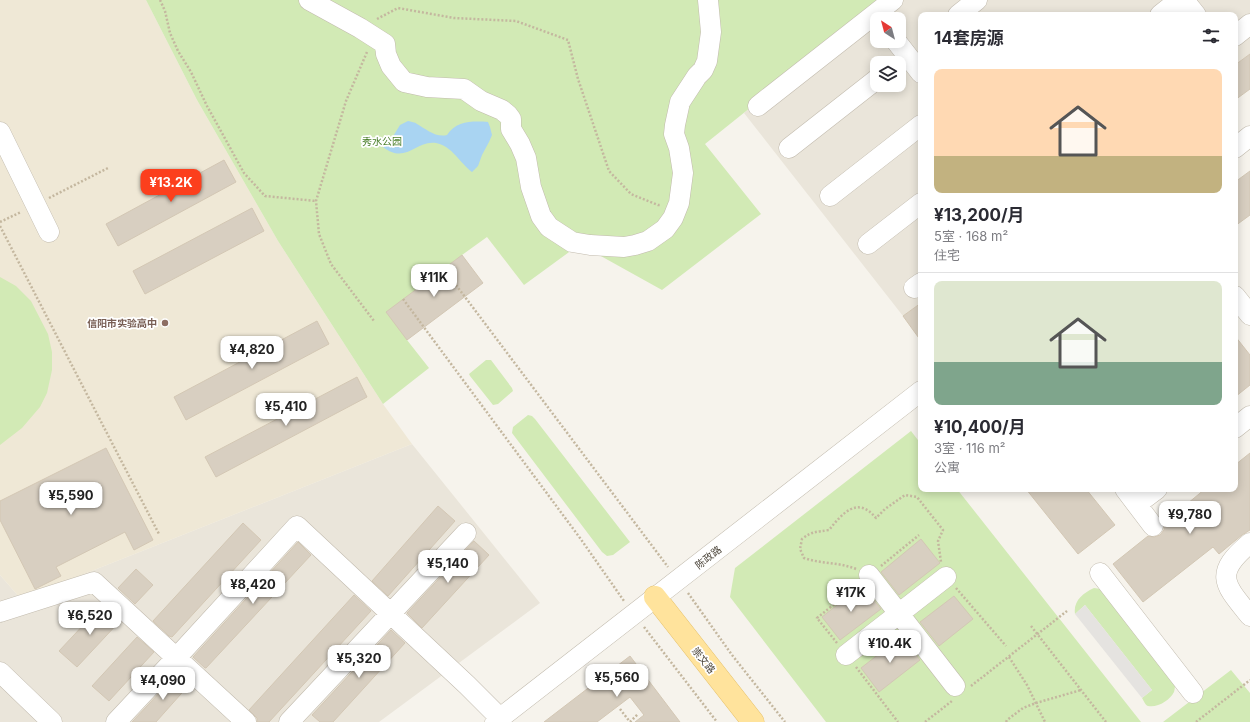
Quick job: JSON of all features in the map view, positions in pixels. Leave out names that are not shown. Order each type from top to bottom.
[{"type":"main road","name":"崇文路","points":[[655,597],[754,722]]},
{"type":"street","points":[[309,0],[367,32],[385,44],[386,54],[392,66],[404,82],[428,87],[464,89],[480,101],[502,110],[511,119],[511,128],[526,158],[531,187],[541,216],[549,227],[572,242],[590,245],[624,247],[648,241],[666,229],[673,218],[679,203],[683,173],[679,148],[674,134],[675,125],[680,102],[696,76],[703,70],[707,61],[711,32],[708,0]]},
{"type":"street","points":[[882,12],[893,0]]},
{"type":"street","points":[[962,12],[977,0]]},
{"type":"street","points":[[1164,12],[1179,0]]},
{"type":"street","points":[[1184,0],[1194,12]]},
{"type":"street","points":[[758,106],[870,22]]},
{"type":"street","points":[[1238,34],[1250,24]]},
{"type":"street","points":[[905,51],[918,69]]},
{"type":"street","points":[[789,148],[870,84]]},
{"type":"street","points":[[830,196],[918,127]]},
{"type":"street","points":[[0,132],[49,232]]},
{"type":"street","points":[[1238,146],[1250,136]]},
{"type":"street","points":[[868,244],[918,205]]},
{"type":"street","points":[[1238,300],[1250,315]]},
{"type":"street","name":"陈政路","points":[[497,720],[918,393]]},
{"type":"street","points":[[1238,426],[1250,416]]},
{"type":"street","points":[[1127,492],[1153,526]]},
{"type":"street","points":[[1137,504],[1153,492]]},
{"type":"street","points":[[116,722],[297,526],[466,685],[497,720]]},
{"type":"street","points":[[289,722],[466,533]]},
{"type":"street","points":[[1250,543],[1232,560],[1226,574],[1227,583],[1231,592],[1250,616]]},
{"type":"street","points":[[864,573],[900,614],[959,691]]},
{"type":"street","points":[[1100,573],[1193,693]]},
{"type":"street","points":[[846,655],[946,577]]},
{"type":"street","points":[[0,612],[94,582],[246,722]]},
{"type":"street","points":[[0,672],[52,722]]},
{"type":"path","points":[[160,0],[165,11],[170,32],[178,51],[191,72],[207,106],[244,173],[265,196],[316,201]]},
{"type":"path","points":[[374,321],[331,264],[319,234],[316,201],[328,156],[367,32],[398,8],[454,18],[516,21],[568,40],[578,79],[609,171],[631,194],[658,205],[679,203]]},
{"type":"path","points":[[0,222],[108,168]]},
{"type":"path","points":[[0,226],[159,534]]},
{"type":"path","points":[[444,269],[678,580],[732,655],[785,722]]},
{"type":"path","points":[[403,299],[580,538],[620,597],[717,722]]},
{"type":"path","points":[[864,573],[844,565],[822,563],[804,558],[800,549],[802,539],[815,531],[829,530],[839,518],[855,507],[863,508],[871,512],[876,518],[885,509],[905,495],[917,497],[943,530],[938,541],[943,571],[946,577],[1006,646]]},
{"type":"path","points":[[925,722],[959,691],[1009,657],[1067,611]]},
{"type":"path","points":[[1031,626],[1106,722]]},
{"type":"path","points":[[1009,657],[1027,685],[1045,722]]},
{"type":"path","points":[[1196,722],[1250,680]]},
{"type":"path","points":[[1006,722],[1023,708],[1081,690]]},
{"type":"path","points":[[620,709],[630,722],[638,714]]},
{"type":"shaded area","name":"信阳市实验高中","points":[[0,0],[146,0],[197,100],[278,241],[383,404],[412,444],[21,599],[0,575]]},
{"type":"shaded area","points":[[885,0],[1250,0],[1250,54],[1238,63],[1238,12],[918,12],[918,305],[903,316],[744,113],[870,12],[870,48],[906,48],[906,12],[870,12]]},
{"type":"shaded area","points":[[412,444],[540,603],[379,722],[0,722],[0,575],[21,599]]},
{"type":"shaded area","points":[[1085,605],[1152,690],[1142,698],[1075,614]]},
{"type":"green space","name":"秀水公园","points":[[146,0],[885,0],[705,144],[761,214],[662,290],[599,255],[576,247],[524,285],[487,237],[462,255],[407,340],[429,368],[383,404],[278,241],[197,100]]},
{"type":"green space","points":[[0,277],[16,286],[31,301],[48,334],[52,352],[52,370],[47,393],[40,407],[22,428],[0,445]]},
{"type":"green space","points":[[486,360],[491,360],[513,391],[498,404],[493,405],[469,374]]},
{"type":"green space","points":[[528,415],[535,419],[630,542],[613,555],[607,556],[602,552],[512,433],[513,427]]},
{"type":"green space","points":[[911,431],[918,440],[918,492],[959,492],[1141,722],[826,722],[730,597],[735,568]]},
{"type":"green space","points":[[1094,588],[1101,589],[1175,682],[1174,692],[1170,698],[1160,705],[1146,705],[1142,698],[1152,690],[1085,605],[1075,614],[1077,601],[1086,592]]},
{"type":"green space","points":[[1231,670],[1250,693],[1250,722],[1163,722]]},
{"type":"water","points":[[408,121],[415,123],[435,134],[443,136],[447,135],[451,130],[460,124],[488,122],[492,135],[478,166],[472,172],[451,151],[436,143],[422,145],[410,151],[398,154],[383,147],[385,142],[392,138],[400,125]]},
{"type":"building","points":[[1250,54],[1250,89],[1238,98],[1238,63]]},
{"type":"building","points":[[224,160],[236,182],[118,246],[106,224]]},
{"type":"building","points":[[1250,171],[1250,215],[1238,224],[1238,180]]},
{"type":"building","points":[[252,208],[264,231],[145,294],[133,271]]},
{"type":"building","points":[[462,255],[483,283],[407,340],[386,312]]},
{"type":"building","points":[[918,305],[918,337],[903,316]]},
{"type":"building","points":[[317,321],[329,344],[186,420],[174,397]]},
{"type":"building","points":[[1238,340],[1250,355],[1250,385],[1238,395]]},
{"type":"building","points":[[357,377],[367,397],[216,477],[205,457]]},
{"type":"building","points":[[106,448],[153,540],[134,550],[125,532],[56,567],[61,576],[35,589],[0,520],[0,501]]},
{"type":"building","points":[[1250,453],[1250,530],[1219,554],[1213,547],[1143,602],[1113,564],[1148,536],[1154,537],[1160,535],[1164,530],[1164,523],[1201,492],[1238,492],[1238,463]]},
{"type":"building","points":[[1028,492],[1088,492],[1115,525],[1078,554]]},
{"type":"building","points":[[438,506],[455,521],[388,596],[372,581]]},
{"type":"building","points":[[243,523],[261,540],[172,637],[169,636],[153,621]]},
{"type":"building","points":[[921,539],[940,563],[899,595],[881,572]]},
{"type":"building","points":[[474,541],[489,555],[422,628],[407,613]]},
{"type":"building","points":[[298,542],[311,555],[205,668],[193,657]]},
{"type":"building","points":[[136,569],[153,585],[135,604],[118,588]]},
{"type":"building","points":[[862,585],[881,609],[840,640],[822,617]]},
{"type":"building","points":[[354,595],[371,611],[269,722],[257,722],[257,718],[249,710]]},
{"type":"building","points":[[954,596],[973,619],[939,646],[920,622]]},
{"type":"building","points":[[102,605],[120,621],[77,667],[59,651]]},
{"type":"building","points":[[391,630],[405,643],[333,722],[320,722],[312,715]]},
{"type":"building","points":[[902,636],[920,660],[879,692],[861,668]]},
{"type":"building","points":[[137,637],[154,652],[109,701],[92,686]]},
{"type":"building","points":[[630,656],[680,722],[635,722],[644,715],[630,697],[597,722],[544,722]]},
{"type":"building","points":[[177,674],[189,685],[156,722],[132,722]]},
{"type":"place","name":"信阳市实验高中","points":[[165,323]]}]
